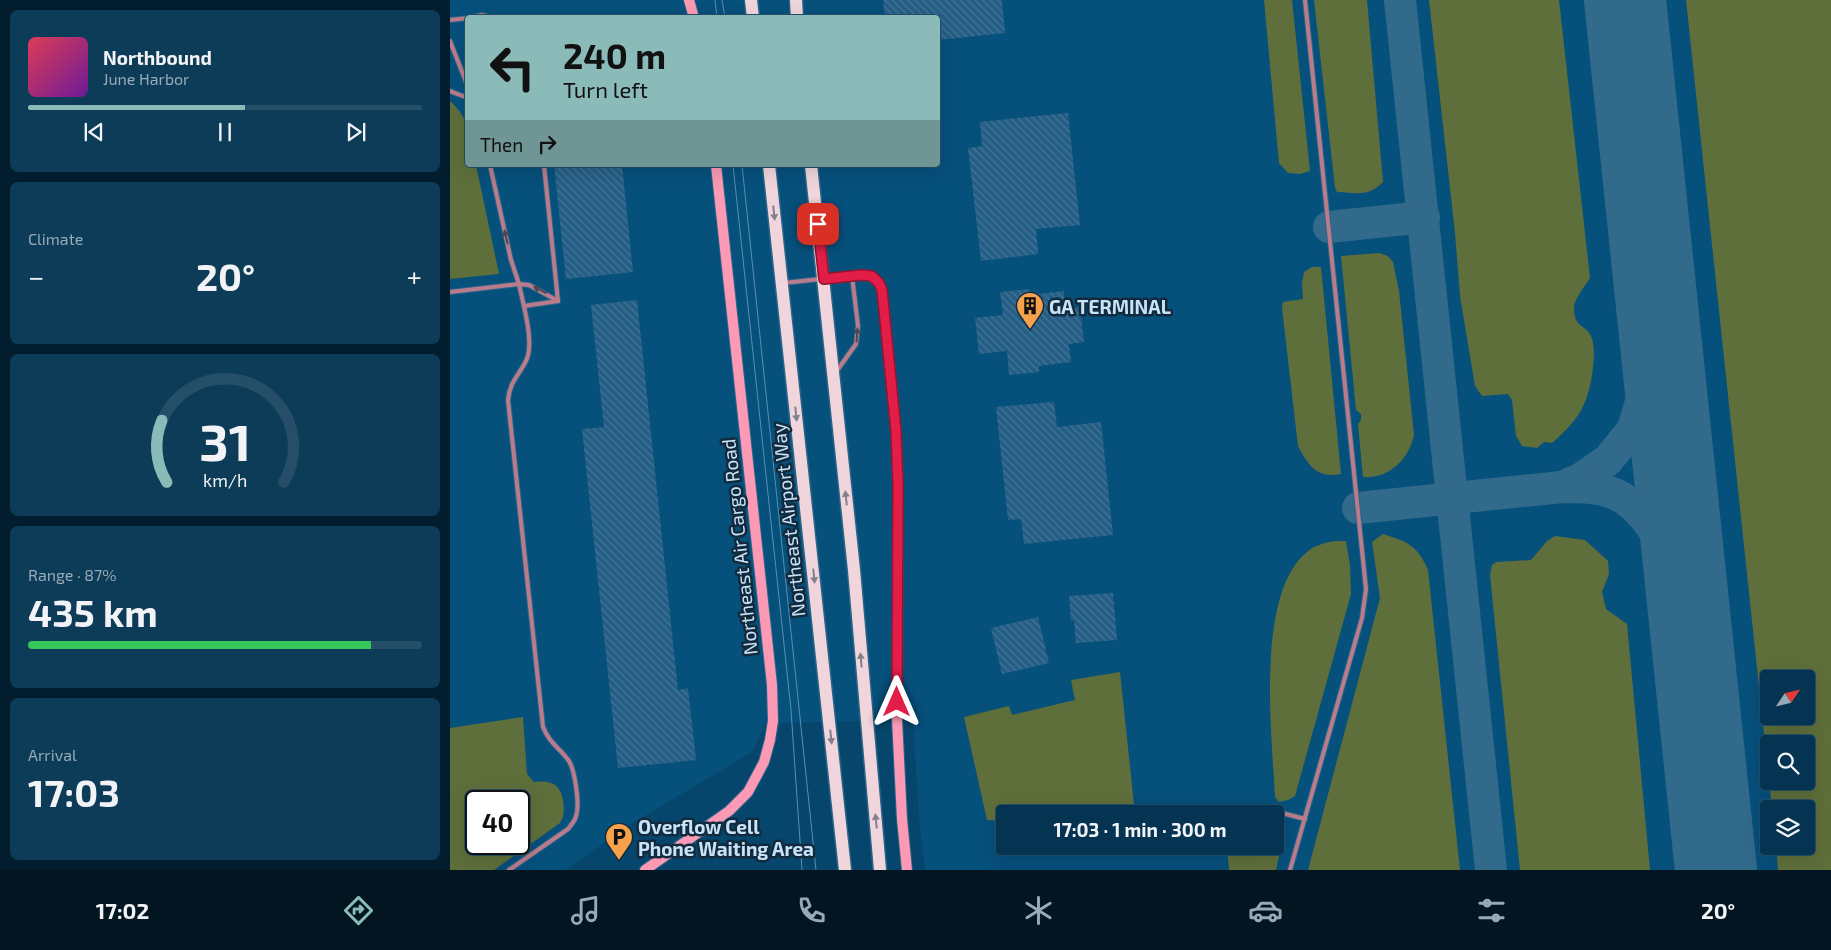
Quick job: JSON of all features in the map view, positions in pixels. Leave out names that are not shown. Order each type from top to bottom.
[{"type":"main road","points":[[752,0],[753,15]]},
{"type":"main road","points":[[796,0],[797,15]]},
{"type":"main road","name":"Northeast Airport Way","points":[[769,167],[845,870]]},
{"type":"main road","points":[[812,167],[854,570],[880,870]]},
{"type":"street","points":[[689,0],[693,15]]},
{"type":"street","name":"Northeast Air Cargo Road","points":[[645,870],[729,811],[748,792],[764,762],[773,721],[772,685],[716,167]]},
{"type":"street","points":[[824,279],[872,276],[879,283],[882,290],[896,431],[898,485],[897,720],[901,811],[907,870]]},
{"type":"lane","points":[[1290,870],[1362,618],[1366,589],[1305,0]]},
{"type":"lane","points":[[450,20],[465,18]]},
{"type":"lane","points":[[450,41],[465,79]]},
{"type":"lane","points":[[450,91],[465,97]]},
{"type":"lane","points":[[490,167],[511,260],[524,306],[529,343],[529,353],[509,388],[508,400],[542,727],[549,741],[574,770],[577,807],[577,816],[568,830],[509,870]]},
{"type":"lane","points":[[544,167],[558,301]]},
{"type":"lane","points":[[833,376],[856,344],[858,326],[852,276]]},
{"type":"lane","points":[[782,284],[824,279]]},
{"type":"lane","points":[[450,292],[519,284],[529,285],[558,301]]},
{"type":"lane","points":[[524,306],[558,301]]},
{"type":"lane","points":[[1284,814],[1304,819]]},
{"type":"shaded area","points":[[450,0],[1831,0],[1831,870],[925,870],[919,816],[913,719],[765,724],[752,752],[631,824],[565,870],[450,870]]},
{"type":"green space","points":[[1264,0],[1292,0],[1310,171],[1300,174],[1288,173],[1279,163]]},
{"type":"green space","points":[[1314,0],[1367,0],[1383,182],[1368,192],[1337,192],[1335,188]]},
{"type":"green space","points":[[1429,0],[1559,0],[1590,278],[1580,293],[1574,308],[1576,320],[1591,336],[1594,359],[1589,391],[1576,418],[1552,443],[1544,442],[1537,448],[1522,446],[1516,436],[1512,400],[1508,394],[1482,396],[1475,386],[1460,296],[1455,233]]},
{"type":"green space","points":[[1686,0],[1831,0],[1831,870],[1778,870],[1777,855],[1815,855],[1815,800],[1771,800],[1770,790],[1815,790],[1815,735],[1764,735],[1763,725],[1815,725],[1815,670],[1760,670],[1760,696]]},
{"type":"green space","points":[[450,101],[465,121],[465,167],[476,167],[499,274],[450,279]]},
{"type":"green space","points":[[1379,253],[1388,256],[1393,262],[1399,291],[1414,435],[1408,452],[1396,466],[1381,475],[1363,477],[1358,424],[1361,420],[1361,414],[1356,410],[1341,256]]},
{"type":"green space","points":[[1312,267],[1321,267],[1341,474],[1333,475],[1314,469],[1298,446],[1282,308],[1283,302],[1303,299],[1302,284],[1304,272]]},
{"type":"green space","points":[[1383,534],[1399,539],[1416,550],[1428,570],[1460,870],[1308,870],[1380,598],[1372,542]]},
{"type":"green space","points":[[1555,536],[1585,540],[1608,561],[1609,574],[1602,592],[1606,609],[1627,624],[1650,870],[1520,870],[1490,575],[1492,565],[1496,562],[1531,560],[1547,541]]},
{"type":"green space","points":[[1335,541],[1346,541],[1350,565],[1351,594],[1295,796],[1279,802],[1275,797],[1271,739],[1270,667],[1273,632],[1280,599],[1291,572],[1307,552],[1320,545]]},
{"type":"green space","points":[[1120,672],[1134,805],[996,805],[996,820],[987,820],[964,717],[1009,706],[1012,715],[1075,700],[1071,680]]},
{"type":"green space","points":[[523,717],[527,774],[534,782],[549,782],[557,786],[562,794],[563,817],[560,823],[530,844],[530,790],[465,790],[465,855],[515,855],[494,870],[450,870],[450,728]]},
{"type":"green space","points":[[1228,855],[1279,855],[1276,870],[1229,870]]},
{"type":"building","points":[[883,0],[1002,0],[1005,33],[940,40],[940,15],[885,15]]},
{"type":"building","points":[[1068,113],[1080,225],[1036,229],[1038,254],[981,261],[968,148],[982,146],[980,122]]},
{"type":"building","points":[[554,167],[622,167],[633,272],[566,279]]},
{"type":"building","points":[[1030,289],[1030,295],[1064,291],[1065,309],[1080,307],[1084,342],[1069,344],[1071,362],[1039,366],[1039,372],[1009,375],[1007,351],[979,354],[975,318],[1003,315],[1000,292]]},
{"type":"building","points":[[637,300],[678,690],[688,688],[696,760],[618,768],[582,429],[604,427],[591,305]]},
{"type":"building","points":[[1054,402],[1057,427],[1101,422],[1113,535],[1024,544],[1021,519],[1008,520],[996,407]]},
{"type":"building","points":[[1113,593],[1117,640],[1076,643],[1074,620],[1071,621],[1069,596]]},
{"type":"building","points":[[1038,617],[1049,663],[1002,674],[991,628]]},
{"type":"taxiway","points":[[1400,0],[1491,870]]},
{"type":"taxiway","points":[[1329,227],[1424,217]]},
{"type":"taxiway","points":[[1562,487],[1582,478],[1608,460],[1633,429],[1645,388],[1659,327]]},
{"type":"taxiway","points":[[1358,508],[1562,487],[1602,490],[1615,494],[1638,510],[1657,535],[1686,588]]},
{"type":"runway","points":[[1625,0],[1716,870]]},
{"type":"tram line","points":[[715,0],[717,15]]},
{"type":"tram line","points":[[722,0],[724,15]]},
{"type":"tram line","points":[[733,167],[791,710],[802,870]]},
{"type":"tram line","points":[[742,167],[816,870]]},
{"type":"place","name":"GA TERMINAL","points":[[1030,330]]},
{"type":"place","name":"Overflow Cell Phone Waiting Area","points":[[619,861]]},
{"type":"route","points":[[818,224],[824,279],[861,275],[872,276],[879,283],[882,290],[896,431],[898,485],[897,702]]}]
